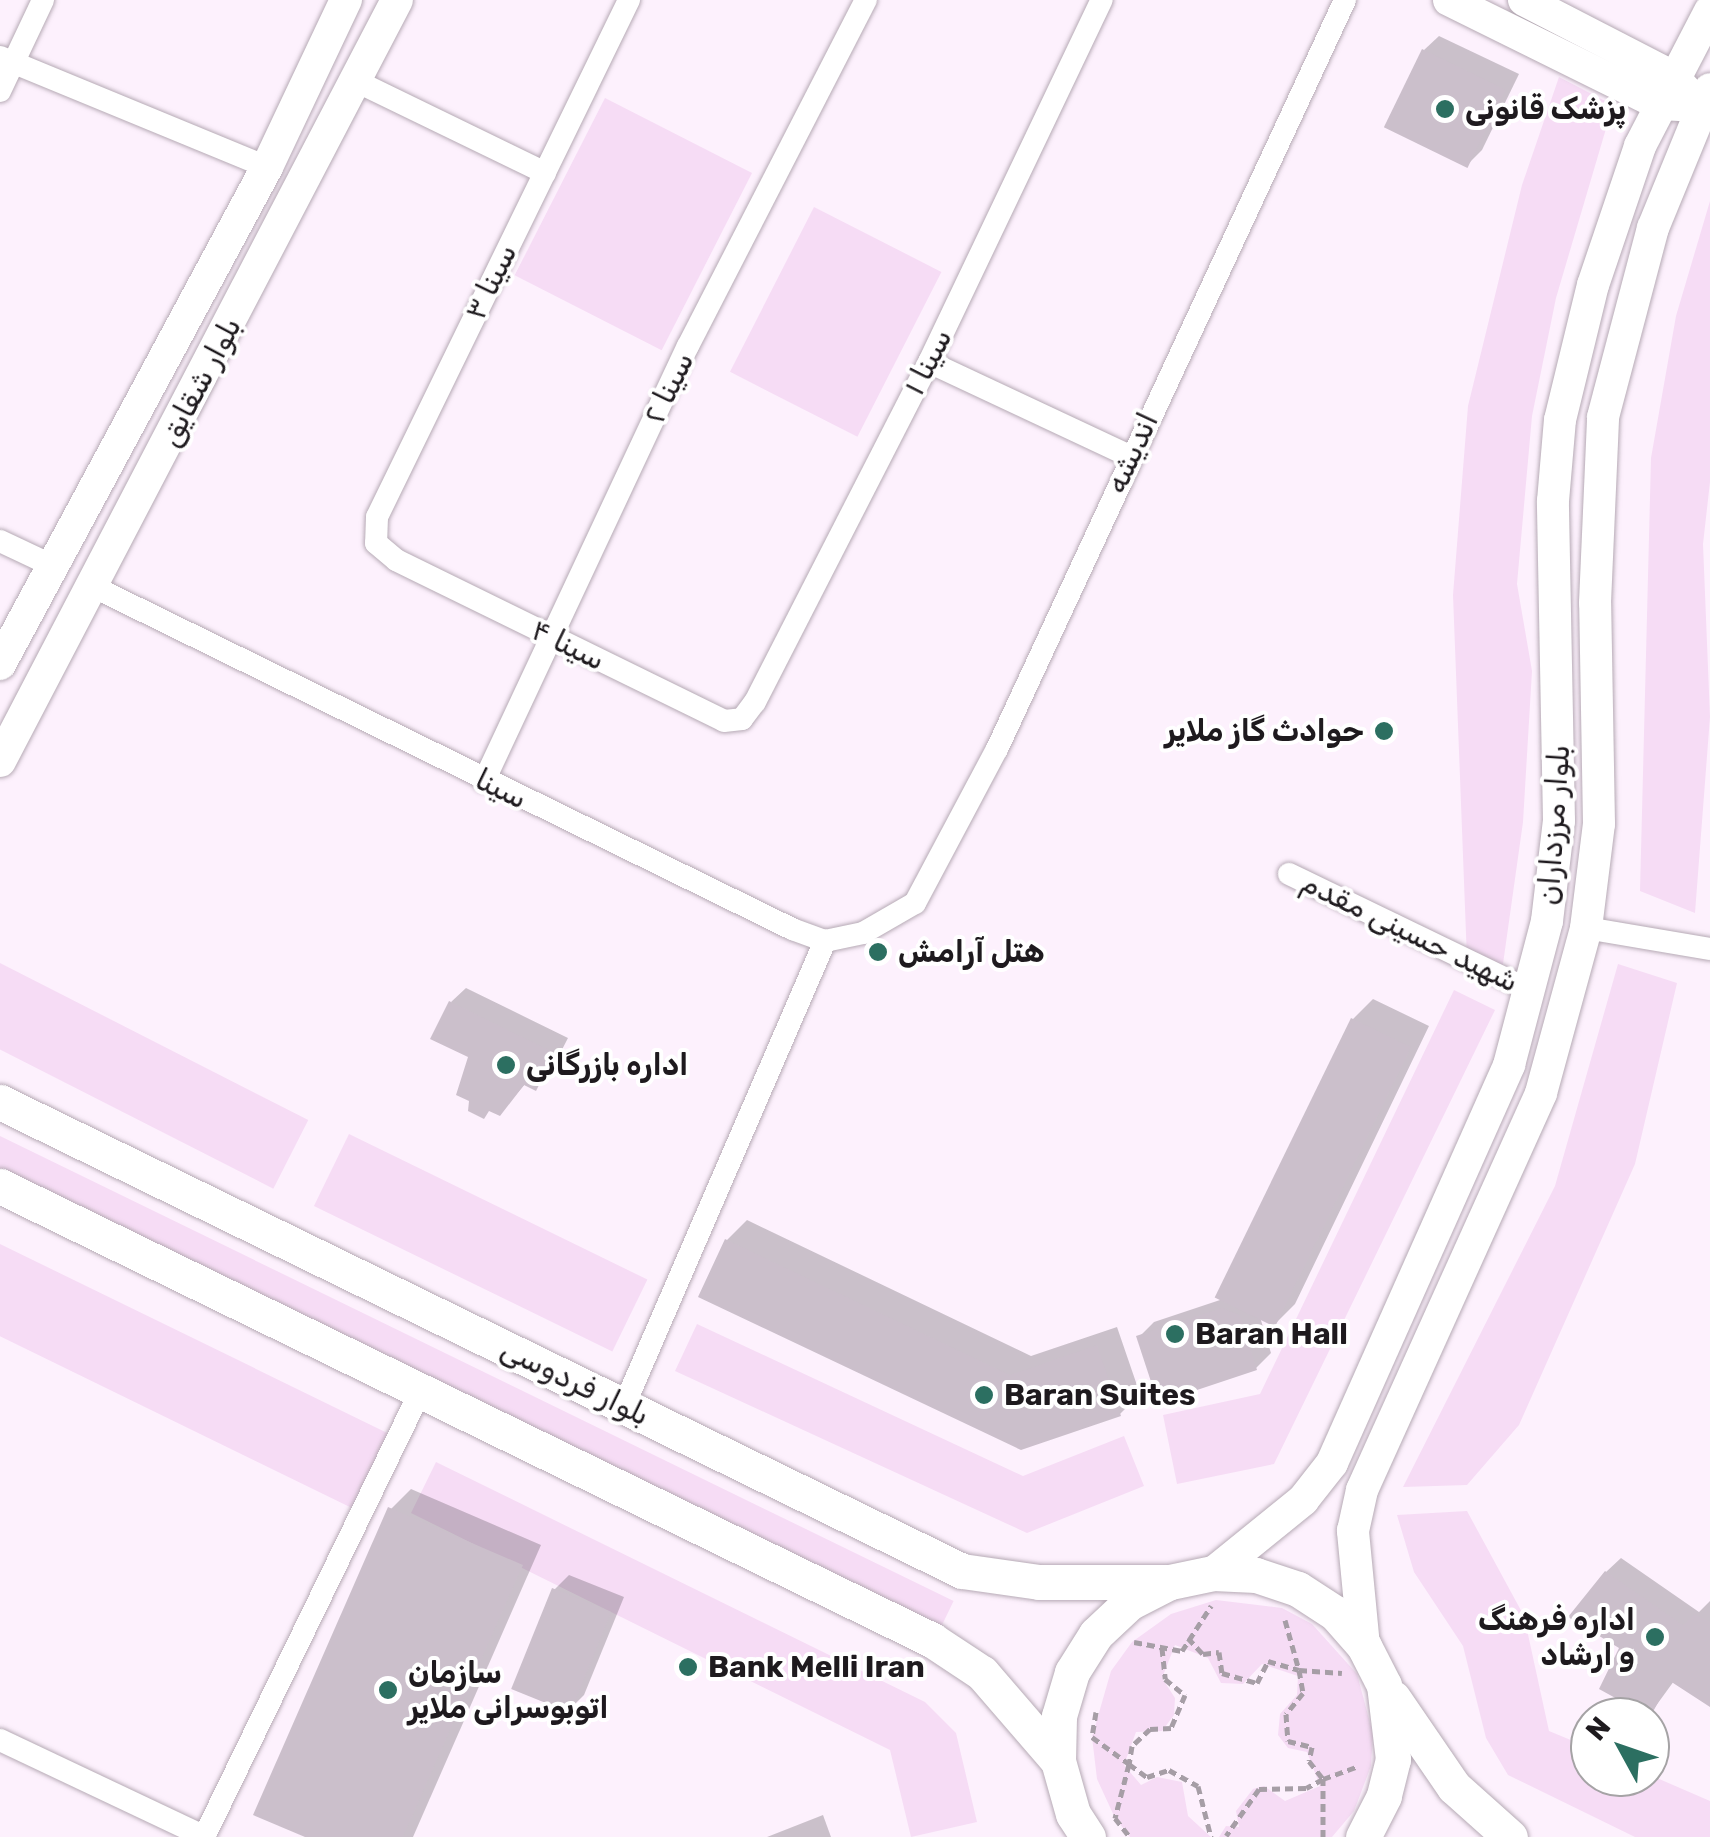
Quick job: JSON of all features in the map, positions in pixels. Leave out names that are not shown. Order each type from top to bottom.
[{"type":"main road","name":"بلوار شقایق","points":[[0,664],[267,167],[346,0]]},
{"type":"main road","name":"بلوار شقایق","points":[[0,761],[358,82],[397,0]]},
{"type":"main road","points":[[1449,0],[1666,91],[1705,98]]},
{"type":"main road","points":[[1524,0],[1666,91]]},
{"type":"main road","name":"بلوار مرزداران","points":[[1214,1587],[1303,1500],[1332,1463],[1474,1155],[1530,991],[1559,821],[1553,501],[1560,420],[1614,216],[1666,91],[1710,11]]},
{"type":"main road","points":[[316,63],[358,82]]},
{"type":"main road","name":"بلوار مرزداران","points":[[1369,1668],[1353,1531],[1362,1490],[1541,1093],[1586,928],[1599,824],[1595,603],[1603,416],[1653,228],[1705,98]]},
{"type":"main road","points":[[50,565],[92,586]]},
{"type":"main road","name":"بلوار فردوسی","points":[[0,1102],[962,1570],[1039,1582],[1170,1582]]},
{"type":"main road","points":[[0,1186],[932,1640],[982,1673],[1058,1761]]},
{"type":"main road","points":[[1080,1829],[1058,1761],[1059,1716],[1072,1672],[1118,1613],[1170,1582],[1214,1587],[1256,1575],[1298,1589],[1335,1613],[1454,1787],[1510,1837]]},
{"type":"main road","points":[[1362,1837],[1384,1796],[1393,1759],[1369,1668]]},
{"type":"street","points":[[0,90],[7,60],[43,0]]},
{"type":"street","name":"سینا ۳","points":[[396,560],[376,543],[377,517],[629,0]]},
{"type":"street","name":"سینا ۲","points":[[484,782],[550,636],[866,0]]},
{"type":"street","name":"سینا ۱","points":[[742,720],[929,362],[1102,0]]},
{"type":"street","name":"اندیشه","points":[[825,941],[863,932],[916,903],[997,749],[1345,0]]},
{"type":"street","points":[[7,60],[267,167]]},
{"type":"street","points":[[358,82],[544,173]]},
{"type":"street","points":[[929,362],[1130,456]]},
{"type":"street","points":[[0,542],[50,565]]},
{"type":"street","name":"سینا ۴","points":[[396,560],[724,721],[742,720]]},
{"type":"street","name":"سینا","points":[[92,586],[484,782],[825,941]]},
{"type":"street","name":"شهید حسینی مقدم","points":[[1289,874],[1530,991]]},
{"type":"street","points":[[1586,928],[1710,949]]},
{"type":"street","points":[[624,1406],[825,941]]},
{"type":"street","points":[[0,1740],[205,1837],[422,1391]]},
{"type":"path","points":[[1122,1656],[1132,1642],[1182,1651],[1214,1587]]},
{"type":"path","points":[[1282,1608],[1303,1693],[1286,1714],[1288,1741],[1312,1747],[1310,1761],[1323,1779],[1323,1837]]},
{"type":"path","points":[[1188,1638],[1203,1654],[1219,1652],[1222,1673],[1258,1682],[1268,1660],[1300,1670],[1369,1668]]},
{"type":"path","points":[[1130,1837],[1115,1818],[1132,1746],[1150,1729],[1171,1728],[1184,1695],[1166,1678],[1162,1646]]},
{"type":"path","points":[[1096,1705],[1092,1737],[1147,1778],[1169,1770],[1198,1786],[1211,1837]]},
{"type":"path","points":[[1225,1837],[1258,1789],[1306,1788],[1323,1779],[1371,1766]]},
{"type":"shaded area","points":[[1559,77],[1613,105],[1556,298],[1532,416],[1517,584],[1532,671],[1523,822],[1502,971],[1467,960],[1453,595],[1468,406],[1522,185]]},
{"type":"shaded area","points":[[605,98],[752,173],[662,350],[515,275]]},
{"type":"shaded area","points":[[1710,201],[1710,482],[1703,544],[1710,717],[1695,913],[1640,891],[1651,458],[1676,316]]},
{"type":"shaded area","points":[[814,207],[941,272],[857,437],[730,372]]},
{"type":"shaded area","points":[[0,963],[308,1120],[273,1189],[0,1049]]},
{"type":"shaded area","points":[[1618,964],[1677,983],[1635,1164],[1519,1425],[1467,1485],[1403,1487],[1555,1186]]},
{"type":"shaded area","points":[[1454,990],[1495,1010],[1274,1464],[1177,1484],[1163,1415],[1260,1394]]},
{"type":"shaded area","points":[[349,1134],[647,1280],[612,1351],[314,1206]]},
{"type":"shaded area","points":[[0,1136],[954,1601],[941,1627],[0,1168]]},
{"type":"shaded area","points":[[0,1244],[388,1433],[352,1508],[0,1336]]},
{"type":"shaded area","points":[[697,1324],[1023,1476],[1124,1436],[1144,1486],[1027,1533],[675,1371]]},
{"type":"shaded area","points":[[436,1462],[925,1702],[956,1733],[977,1822],[911,1837],[890,1750],[411,1513]]},
{"type":"shaded area","points":[[1467,1511],[1524,1616],[1549,1731],[1570,1740],[1570,1797],[1670,1797],[1670,1784],[1710,1801],[1710,1837],[1635,1837],[1508,1775],[1486,1738],[1463,1646],[1414,1572],[1397,1515]]},
{"type":"shaded area","points":[[1216,1600],[1282,1608],[1312,1624],[1357,1674],[1373,1734],[1371,1766],[1354,1811],[1332,1837],[1219,1837],[1226,1826],[1239,1827],[1236,1811],[1253,1789],[1264,1786],[1285,1801],[1320,1786],[1307,1752],[1288,1748],[1278,1735],[1280,1714],[1297,1695],[1298,1676],[1262,1664],[1243,1684],[1221,1683],[1208,1658],[1175,1645],[1162,1678],[1175,1698],[1174,1715],[1162,1731],[1136,1732],[1124,1765],[1141,1785],[1157,1777],[1182,1782],[1188,1816],[1211,1837],[1130,1837],[1115,1818],[1097,1779],[1092,1737],[1111,1671],[1132,1642],[1171,1614]]},
{"type":"building","name":"پزشک قانونی","points":[[1422,49],[1506,90],[1467,168],[1384,127]]},
{"type":"building","name":"اداره بازرگانی","points":[[449,1001],[555,1053],[536,1091],[524,1085],[500,1116],[489,1111],[484,1119],[468,1111],[469,1101],[456,1095],[468,1057],[430,1039]]},
{"type":"building","points":[[1351,1018],[1411,1047],[1275,1327],[1215,1298]]},
{"type":"building","points":[[725,1239],[1010,1375],[1097,1345],[1121,1416],[1021,1450],[698,1297]]},
{"type":"building","points":[[1222,1308],[1240,1315],[1257,1370],[1158,1403],[1136,1336]]},
{"type":"building","name":"سازمان اتوبوسرانی ملایر","points":[[388,1507],[523,1565],[403,1837],[305,1837],[253,1815]]},
{"type":"building","name":"اداره فرهنگ و ارشاد","points":[[1605,1571],[1683,1625],[1694,1614],[1710,1622],[1710,1707],[1670,1681],[1661,1697],[1614,1697],[1599,1689],[1619,1648],[1568,1617]]},
{"type":"building","points":[[552,1588],[611,1612],[571,1713],[511,1689]]},
{"type":"place","name":"پزشک قانونی","points":[[1445,109]]},
{"type":"place","name":"حوادث گاز ملایر","points":[[1384,731]]},
{"type":"place","name":"هتل آرامش","points":[[878,952]]},
{"type":"place","name":"اداره بازرگانی","points":[[506,1065]]},
{"type":"place","name":"Baran Hall","points":[[1175,1334]]},
{"type":"place","name":"Baran Suites","points":[[984,1395]]},
{"type":"place","name":"اداره فرهنگ و ارشاد","points":[[1655,1637]]},
{"type":"place","name":"Bank Melli Iran","points":[[688,1667]]},
{"type":"place","name":"سازمان اتوبوسرانی ملایر","points":[[388,1690]]}]
